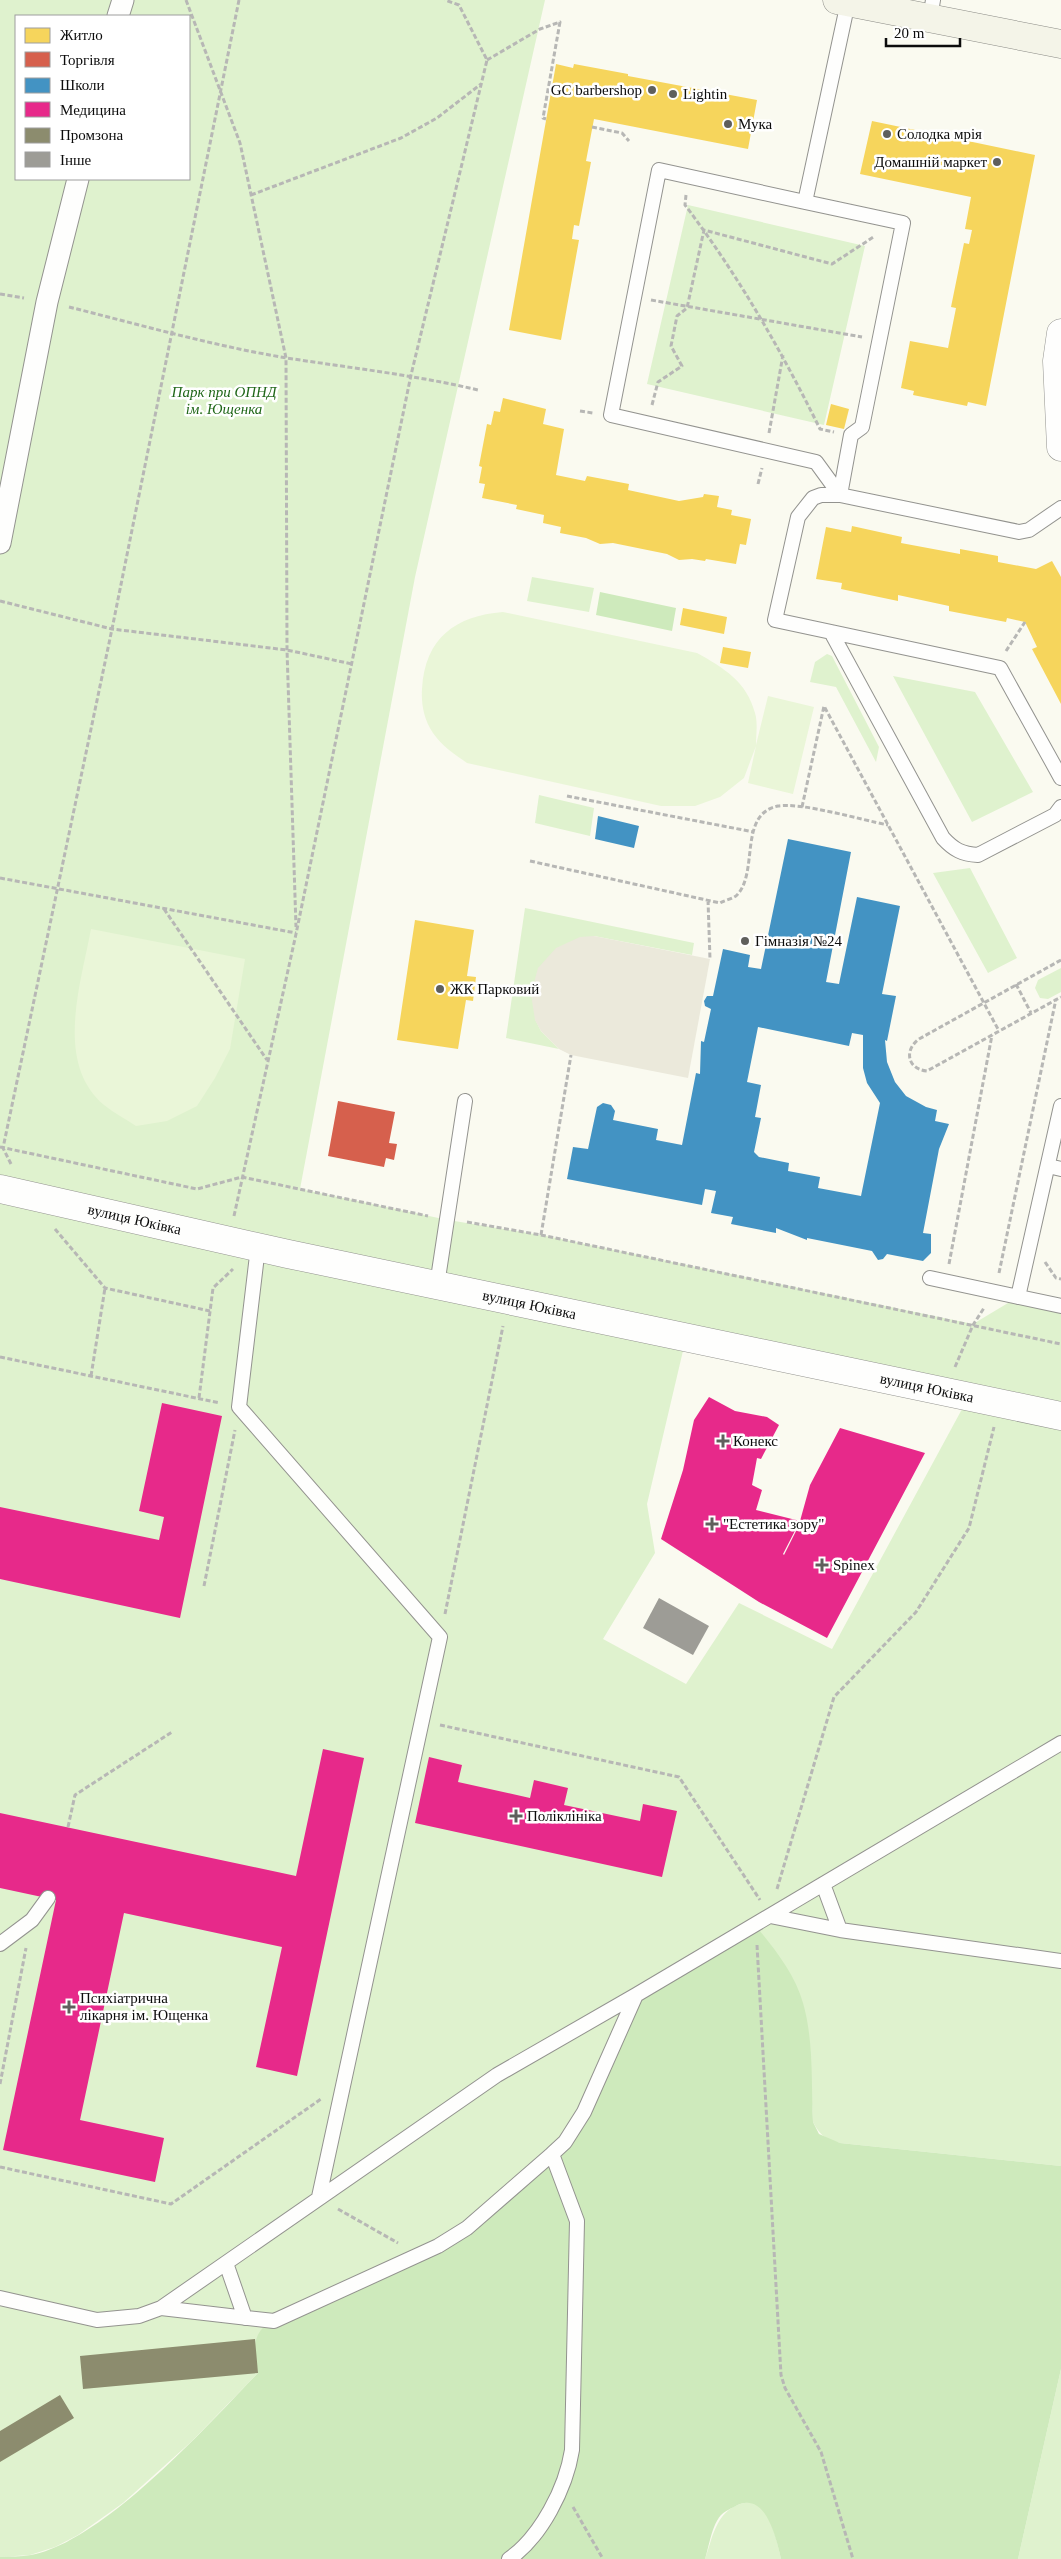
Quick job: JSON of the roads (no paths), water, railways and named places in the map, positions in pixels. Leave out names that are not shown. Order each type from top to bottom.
[{"type":"main road","points":[[842,1],[932,9],[1061,44]]},
{"type":"street","points":[[118,15],[122,0]]},
{"type":"street","points":[[0,543],[47,302],[78,180]]},
{"type":"street","points":[[1061,332],[1057,361],[1061,447]]},
{"type":"street","name":"вулиця Юківка","points":[[13,1192],[228,1241],[944,1393],[1061,1416]]},
{"type":"lane","points":[[804,202],[842,1]]},
{"type":"lane","points":[[659,170],[902,223],[862,428],[851,435],[840,495],[816,462],[611,415],[659,170]]},
{"type":"lane","points":[[1061,508],[1029,530],[1019,532],[840,495],[830,494],[813,498],[798,517],[775,620],[1000,668],[1061,778]]},
{"type":"lane","points":[[831,632],[943,838],[954,849],[964,854],[978,855],[1055,815],[1061,807]]},
{"type":"lane","points":[[437,1285],[464,1101]]},
{"type":"lane","points":[[1018,1297],[1055,1168],[1061,1106]]},
{"type":"lane","points":[[258,1247],[239,1407],[440,1636],[420,1721],[318,2198]]},
{"type":"lane","points":[[930,1278],[1061,1306]]},
{"type":"lane","points":[[0,2298],[97,2320],[139,2316],[161,2308],[497,2075],[636,1995],[1061,1743]]},
{"type":"lane","points":[[823,1884],[840,1930]]},
{"type":"lane","points":[[0,1944],[32,1920],[48,1898]]},
{"type":"lane","points":[[770,1916],[840,1930],[1061,1961]]},
{"type":"lane","points":[[161,2308],[274,2321],[454,2237],[467,2228],[565,2142],[584,2112],[636,1995]]},
{"type":"lane","points":[[509,2559],[527,2544],[562,2487],[572,2450],[577,2221],[552,2154]]},
{"type":"lane","points":[[226,2263],[245,2318]]},
{"type":"place","name":"GC barbershop","points":[[652,90]]},
{"type":"place","name":"Lightin","points":[[673,94]]},
{"type":"place","name":"Мука","points":[[728,124]]},
{"type":"place","name":"Солодка мрія","points":[[887,134]]},
{"type":"place","name":"Домашній маркет","points":[[997,162]]},
{"type":"place","name":"Гімназія №24","points":[[745,941]]},
{"type":"place","name":"ЖК Парковий","points":[[440,989]]},
{"type":"place","name":"Конекс","points":[[723,1441]]},
{"type":"place","name":"\"Естетика зору\"","points":[[712,1524]]},
{"type":"place","name":"Spinex","points":[[822,1565]]},
{"type":"place","name":"Поліклініка","points":[[516,1816]]},
{"type":"place","name":"Психіатрична лікарня ім. Ющенка","points":[[69,2007]]},
{"type":"park label","name":"Парк при ОПНД ім. Ющенка","points":[[224,400]]}]
